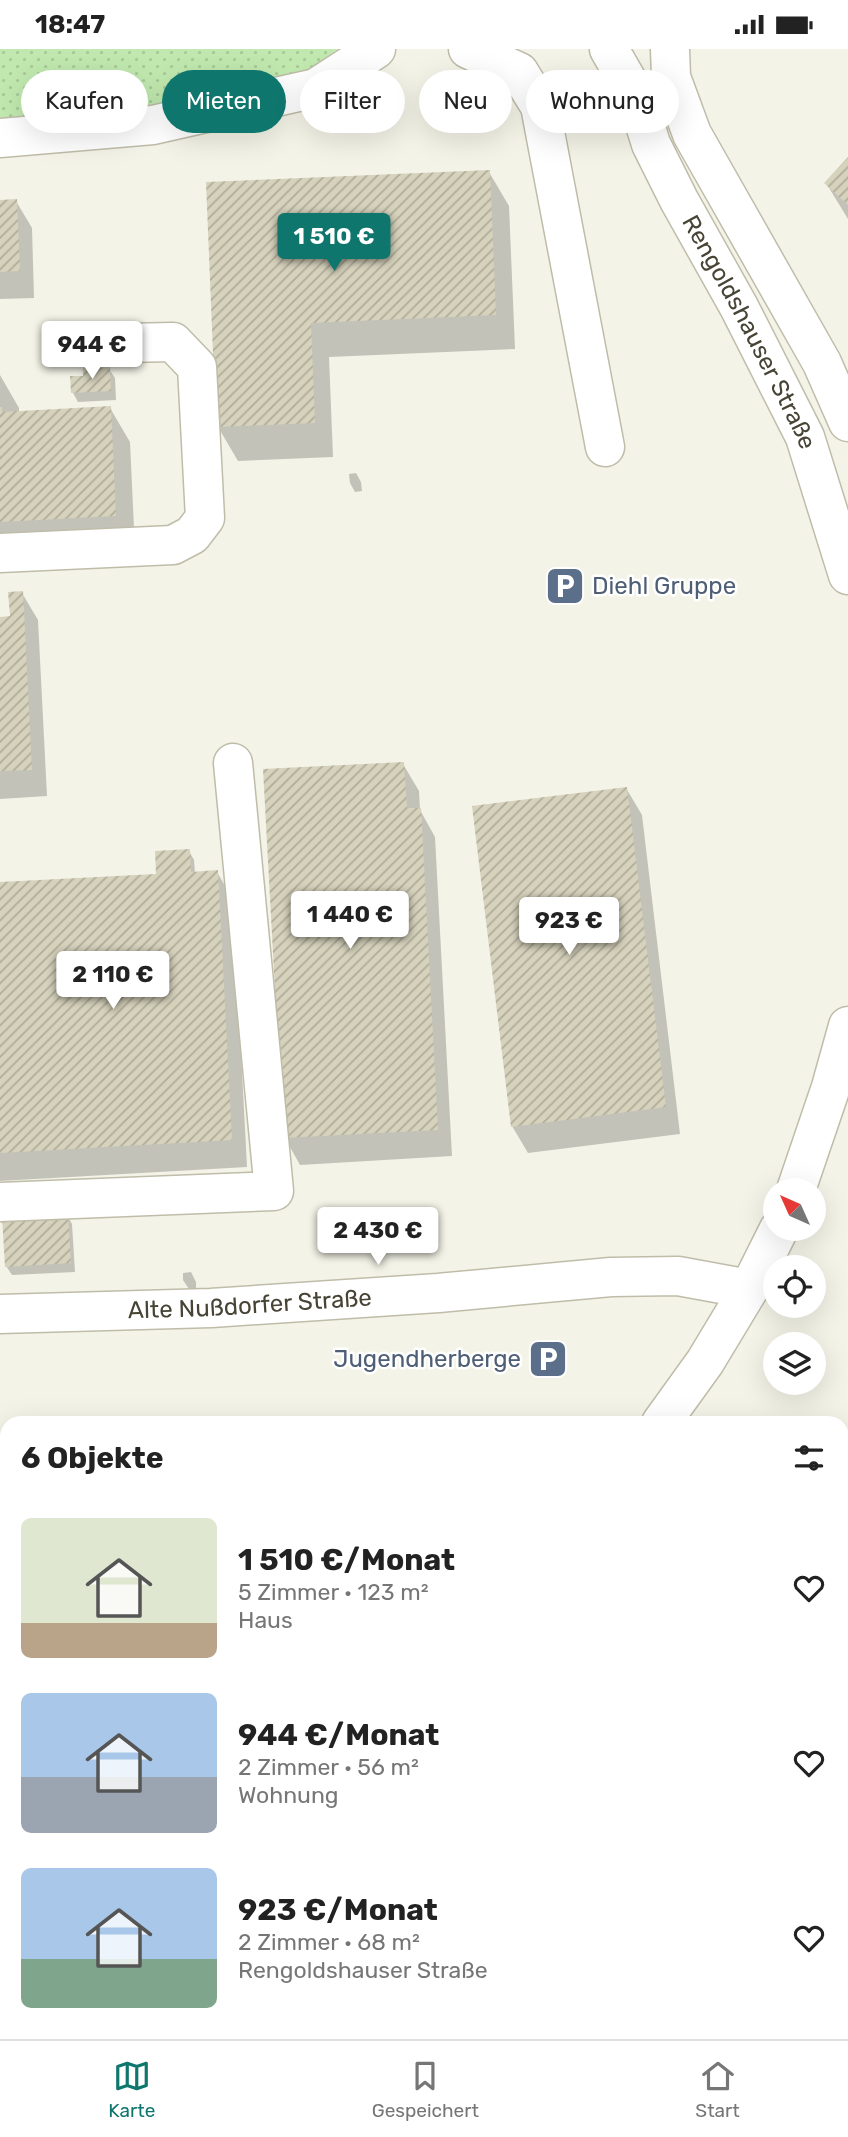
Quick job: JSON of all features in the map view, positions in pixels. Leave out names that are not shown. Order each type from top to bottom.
[{"type":"street","points":[[0,138],[153,125],[316,88],[376,49]]},
{"type":"street","points":[[468,49],[519,72],[540,106],[605,447]]},
{"type":"street","name":"Rengoldshauser Straße","points":[[610,49],[622,70]]},
{"type":"street","name":"Rengoldshauser Straße","points":[[636,49],[636,70]]},
{"type":"street","points":[[670,49],[671,77],[692,134],[822,363],[848,422]]},
{"type":"street","name":"Rengoldshauser Straße","points":[[649,133],[657,155],[805,437],[848,575]]},
{"type":"street","points":[[0,552],[173,545],[192,535],[205,518],[197,367],[173,342],[73,344]]},
{"type":"street","points":[[0,1202],[274,1191],[233,763]]},
{"type":"street","points":[[801,1178],[840,1089],[848,1026]]},
{"type":"street","points":[[666,1416],[705,1362],[749,1289],[773,1241]]},
{"type":"street","name":"Alte Nußdorfer Straße","points":[[0,1314],[211,1308],[438,1293],[611,1277],[678,1276],[749,1289]]},
{"type":"green space","points":[[0,49],[338,49],[308,70],[300,70],[300,76],[286,86],[286,70],[162,70],[162,112],[148,114],[148,70],[21,70],[21,133],[51,133],[0,143]]},
{"type":"building","points":[[848,157],[848,205],[824,183]]},
{"type":"building","points":[[490,170],[496,315],[311,323],[315,423],[216,427],[206,182]]},
{"type":"building","points":[[17,199],[20,271],[0,272],[0,200]]},
{"type":"building","points":[[110,367],[111,391],[71,393],[70,376],[83,376],[83,368]]},
{"type":"building","points":[[0,406],[2,412],[111,406],[116,516],[0,522]]},
{"type":"building","points":[[23,591],[32,770],[0,771],[0,617],[10,616],[8,592]]},
{"type":"building","points":[[404,762],[407,808],[421,808],[438,1130],[283,1138],[263,769]]},
{"type":"building","points":[[627,787],[666,1107],[511,1127],[472,806]]},
{"type":"building","points":[[190,849],[191,872],[218,870],[232,1140],[0,1153],[0,882],[156,874],[155,851]]},
{"type":"building","points":[[68,1213],[71,1263],[5,1267],[2,1216]]},
{"type":"place","name":"Diehl Gruppe","points":[[565,586]]},
{"type":"place","name":"Jugendherberge","points":[[548,1359]]}]
